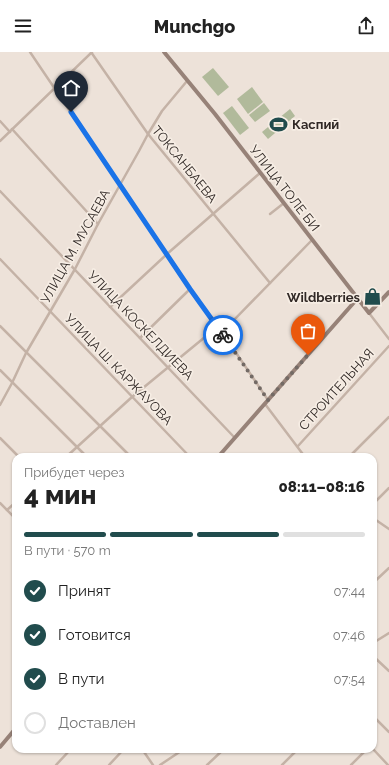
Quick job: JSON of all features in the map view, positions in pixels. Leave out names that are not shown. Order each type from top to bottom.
[{"type":"street","points":[[30,52],[190,289],[220,329],[268,400]]},
{"type":"street","points":[[0,141],[92,52]]},
{"type":"street","name":"ТОКСАНБАЕВА","points":[[92,52],[148,134],[270,283]]},
{"type":"street","name":"УЛИЦА ТОЛЕ БИ","points":[[164,52],[215,114],[389,339]]},
{"type":"street","name":"УЛИЦА М. МУСАЕВА","points":[[0,405],[26,353],[75,270],[98,224],[148,134],[162,111],[187,81]]},
{"type":"street","points":[[0,121],[11,130],[98,224]]},
{"type":"street","points":[[110,307],[167,254],[261,173]]},
{"type":"street","name":"УЛИЦА КОСКЕЛДИЕВА","points":[[0,191],[234,437]]},
{"type":"street","points":[[270,214],[284,203]]},
{"type":"street","points":[[70,453],[132,397],[204,337],[231,323],[312,240]]},
{"type":"street","name":"УЛИЦА Ш. КАРЖАУОВА","points":[[0,259],[186,453]]},
{"type":"street","points":[[140,338],[190,289]]},
{"type":"street","points":[[369,314],[389,292]]},
{"type":"street","points":[[221,453],[357,299]]},
{"type":"street","points":[[0,326],[127,453]]},
{"type":"street","name":"СТРОИТЕЛЬНАЯ","points":[[298,446],[389,346]]},
{"type":"street","points":[[0,370],[84,453]]},
{"type":"street","points":[[264,404],[302,453]]},
{"type":"street","points":[[353,453],[389,417]]},
{"type":"street","points":[[0,438],[15,453]]},
{"type":"street","points":[[377,500],[389,488]]},
{"type":"street","points":[[0,503],[12,515]]},
{"type":"street","points":[[7,510],[12,506]]},
{"type":"street","points":[[377,521],[389,529]]},
{"type":"street","points":[[377,579],[389,568]]},
{"type":"street","points":[[377,641],[388,635]]},
{"type":"street","points":[[377,660],[389,671]]},
{"type":"street","points":[[377,720],[389,732]]},
{"type":"street","points":[[0,747],[12,733]]},
{"type":"street","points":[[56,765],[67,753]]},
{"type":"street","points":[[110,765],[120,753]]},
{"type":"street","points":[[145,753],[153,765]]},
{"type":"street","points":[[160,765],[178,753]]},
{"type":"street","points":[[207,765],[220,753]]},
{"type":"street","points":[[282,765],[294,753]]},
{"type":"street","points":[[350,765],[363,753]]},
{"type":"street","points":[[377,753],[388,765]]},
{"type":"green space","points":[[213,68],[229,87],[218,96],[202,77]]},
{"type":"green space","points":[[252,87],[263,102],[248,114],[237,99]]},
{"type":"green space","points":[[264,103],[270,111],[255,122],[249,115]]},
{"type":"green space","points":[[232,106],[249,128],[240,135],[223,113]]},
{"type":"green space","name":"Каспий","points":[[290,109],[295,116],[268,139],[262,132]]},
{"type":"way so far","points":[[223,335],[268,400],[308,355]]},
{"type":"place","name":"Каспий","points":[[279,124]]},
{"type":"place","name":"Wildberries","points":[[373,297]]},
{"type":"route","points":[[71,112],[190,289],[223,335]]}]
